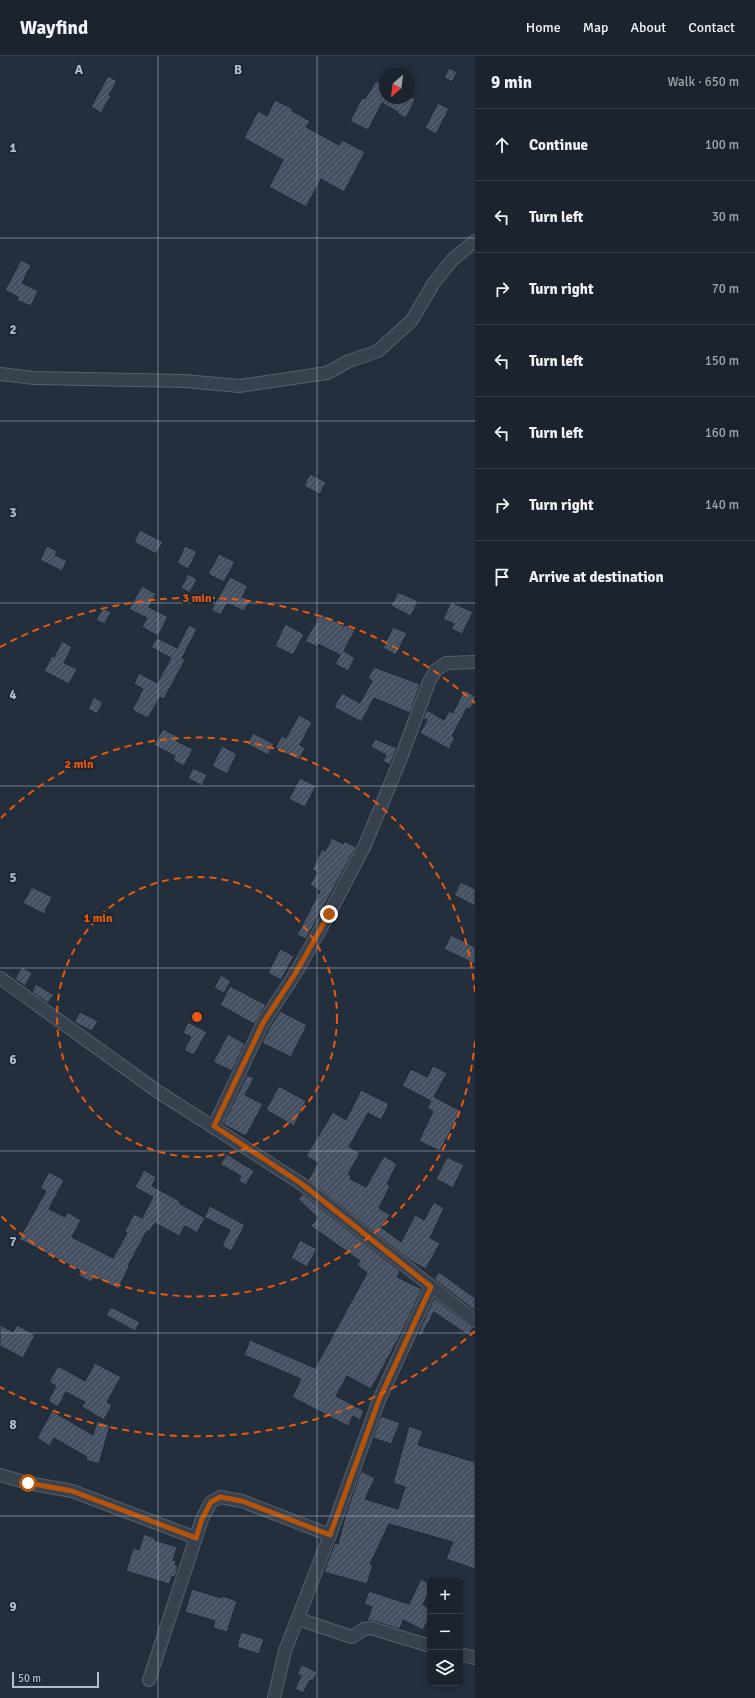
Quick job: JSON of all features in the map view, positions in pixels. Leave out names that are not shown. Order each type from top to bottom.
[{"type":"street","points":[[0,374],[34,378],[185,381],[238,386],[327,373],[349,361],[378,351],[412,320],[433,284],[452,260],[475,241]]},
{"type":"street","points":[[214,1126],[263,1023],[295,974],[329,914],[365,845],[401,758],[429,682],[436,670],[446,663],[475,662]]},
{"type":"street","points":[[0,978],[157,1091],[214,1126],[302,1184],[475,1321]]},
{"type":"street","points":[[274,1698],[285,1651],[330,1535],[379,1400],[431,1287]]},
{"type":"street","points":[[0,1475],[28,1483],[72,1491],[196,1538]]},
{"type":"street","points":[[149,1680],[202,1519],[211,1502],[220,1497],[242,1501],[330,1535]]},
{"type":"street","points":[[298,1619],[352,1637],[364,1629],[371,1628],[427,1645]]},
{"type":"street","points":[[463,1655],[475,1658]]},
{"type":"building","points":[[449,68],[457,72],[452,82],[444,77]]},
{"type":"building","points":[[108,76],[117,81],[109,95],[111,96],[101,113],[91,107]]},
{"type":"building","points":[[376,81],[379,83],[379,104],[381,104],[368,130],[350,121],[362,98],[365,99]]},
{"type":"building","points":[[275,100],[293,109],[292,111],[310,121],[306,127],[339,145],[342,140],[365,152],[344,192],[321,179],[306,207],[269,187],[283,160],[244,138],[258,111],[267,116]]},
{"type":"building","points":[[438,103],[449,109],[436,134],[425,128]]},
{"type":"building","points":[[384,104],[413,104],[406,118],[397,113],[398,112]]},
{"type":"building","points":[[21,260],[31,265],[22,283],[38,291],[31,306],[17,300],[18,297],[5,290]]},
{"type":"building","points":[[310,474],[326,482],[320,494],[304,486]]},
{"type":"building","points":[[140,530],[163,542],[156,554],[134,542]]},
{"type":"building","points":[[47,546],[57,551],[55,555],[67,561],[62,571],[40,560]]},
{"type":"building","points":[[185,546],[197,552],[188,569],[177,563]]},
{"type":"building","points":[[219,554],[235,562],[224,582],[208,574]]},
{"type":"building","points":[[188,574],[197,579],[190,593],[181,588]]},
{"type":"building","points":[[230,577],[248,586],[242,597],[250,601],[244,611],[227,603],[221,615],[211,610]]},
{"type":"building","points":[[142,586],[156,594],[149,607],[168,617],[158,636],[142,627],[147,618],[129,609]]},
{"type":"building","points":[[398,592],[418,601],[411,616],[391,606]]},
{"type":"building","points":[[451,602],[473,612],[462,634],[451,629],[454,624],[443,619]]},
{"type":"building","points":[[103,608],[111,612],[105,624],[96,620]]},
{"type":"building","points":[[321,614],[355,630],[344,651],[355,658],[348,671],[335,664],[340,655],[318,644],[317,647],[305,641]]},
{"type":"building","points":[[285,624],[304,634],[293,655],[275,646]]},
{"type":"building","points":[[189,625],[197,629],[182,658],[185,660],[164,699],[160,697],[148,718],[132,710],[143,689],[134,684],[139,673],[157,683],[171,658],[151,647],[157,638],[177,648]]},
{"type":"building","points":[[393,627],[407,633],[396,655],[383,648]]},
{"type":"building","points":[[62,641],[72,647],[64,663],[77,669],[69,684],[44,671],[52,656],[54,657]]},
{"type":"building","points":[[374,667],[420,684],[410,713],[374,698],[361,722],[334,707],[342,693],[360,703],[372,681],[368,678]]},
{"type":"building","points":[[464,690],[475,696],[475,701],[470,709],[467,708],[452,736],[455,738],[449,749],[420,733],[427,720],[423,719],[427,710],[444,720],[449,711],[453,713]]},
{"type":"building","points":[[94,697],[103,702],[97,714],[88,709]]},
{"type":"building","points":[[299,715],[312,722],[300,745],[305,748],[299,760],[275,748],[282,736],[286,738]]},
{"type":"building","points":[[163,729],[178,737],[176,741],[193,749],[184,766],[173,760],[175,756],[154,745]]},
{"type":"building","points":[[253,733],[274,744],[268,755],[247,744]]},
{"type":"building","points":[[375,739],[397,748],[390,765],[383,761],[386,755],[371,747]]},
{"type":"building","points":[[222,746],[237,754],[227,774],[212,766]]},
{"type":"building","points":[[193,768],[207,775],[202,786],[188,778]]},
{"type":"building","points":[[300,778],[316,786],[305,807],[289,799]]},
{"type":"building","points":[[332,838],[343,844],[344,841],[356,847],[306,939],[297,935],[320,891],[310,885],[317,872],[312,870],[322,849],[325,851]]},
{"type":"building","points":[[461,882],[475,889],[475,906],[454,895]]},
{"type":"building","points":[[32,887],[52,897],[44,914],[23,903]]},
{"type":"building","points":[[451,935],[475,947],[475,964],[444,949]]},
{"type":"building","points":[[280,949],[294,956],[281,980],[268,973]]},
{"type":"building","points":[[22,967],[32,973],[25,986],[15,979]]},
{"type":"building","points":[[221,975],[231,981],[224,993],[214,988]]},
{"type":"building","points":[[36,984],[54,995],[48,1003],[32,992]]},
{"type":"building","points":[[230,986],[266,1005],[254,1024],[220,1005]]},
{"type":"building","points":[[280,1011],[307,1025],[291,1057],[262,1043]]},
{"type":"building","points":[[80,1012],[98,1021],[92,1031],[74,1022]]},
{"type":"building","points":[[188,1022],[207,1032],[194,1055],[184,1050],[191,1037],[183,1033]]},
{"type":"building","points":[[228,1034],[245,1044],[232,1071],[213,1062]]},
{"type":"building","points":[[433,1066],[447,1073],[434,1097],[461,1111],[440,1151],[419,1141],[433,1111],[427,1108],[431,1101],[402,1086],[411,1069],[427,1077]]},
{"type":"building","points":[[247,1075],[254,1078],[245,1095],[263,1104],[246,1136],[223,1124]]},
{"type":"building","points":[[279,1086],[306,1101],[294,1126],[266,1110]]},
{"type":"building","points":[[361,1090],[389,1104],[381,1120],[368,1113],[349,1147],[360,1153],[348,1174],[351,1176],[350,1179],[366,1187],[384,1156],[397,1164],[387,1184],[390,1186],[379,1208],[390,1215],[382,1228],[401,1242],[415,1215],[424,1220],[434,1202],[444,1208],[430,1238],[440,1243],[426,1269],[411,1261],[308,1180],[318,1163],[306,1156],[333,1112],[346,1120]]},
{"type":"building","points":[[227,1154],[254,1171],[246,1185],[238,1181],[241,1176],[220,1164]]},
{"type":"building","points":[[447,1157],[464,1165],[453,1188],[436,1179]]},
{"type":"building","points":[[144,1170],[156,1177],[152,1186],[180,1201],[179,1203],[205,1218],[197,1233],[185,1226],[179,1236],[155,1223],[149,1232],[147,1231],[128,1266],[129,1267],[118,1289],[94,1277],[91,1282],[78,1275],[81,1271],[19,1239],[46,1191],[40,1188],[49,1172],[64,1180],[49,1209],[65,1217],[67,1212],[81,1220],[72,1237],[113,1258],[127,1233],[125,1231],[134,1214],[142,1218],[153,1197],[135,1187]]},
{"type":"building","points":[[303,1194],[400,1271],[397,1277],[422,1289],[402,1332],[371,1389],[347,1376],[336,1396],[364,1411],[360,1420],[353,1416],[348,1426],[292,1397],[301,1379],[244,1355],[250,1340],[315,1368],[367,1273],[357,1265],[360,1261],[311,1226],[318,1218],[298,1199]]},
{"type":"building","points":[[210,1206],[245,1225],[231,1251],[222,1246],[230,1230],[204,1217]]},
{"type":"building","points":[[300,1240],[317,1249],[307,1267],[291,1258]]},
{"type":"building","points":[[439,1272],[475,1298],[475,1311],[434,1279]]},
{"type":"building","points":[[434,1298],[473,1328],[468,1335],[434,1312],[421,1336],[418,1334]]},
{"type":"building","points":[[111,1307],[140,1322],[135,1331],[106,1315]]},
{"type":"building","points":[[0,1325],[13,1332],[17,1325],[35,1335],[23,1358],[0,1346]]},
{"type":"building","points":[[95,1363],[121,1377],[107,1402],[112,1405],[104,1420],[82,1407],[85,1402],[66,1392],[58,1407],[48,1401],[56,1386],[49,1382],[58,1366],[85,1381]]},
{"type":"building","points":[[52,1411],[93,1435],[97,1421],[110,1425],[99,1464],[86,1460],[87,1457],[54,1438],[50,1446],[37,1438]]},
{"type":"building","points":[[381,1416],[400,1423],[391,1444],[373,1438]]},
{"type":"building","points":[[409,1426],[423,1431],[418,1445],[475,1462],[475,1569],[446,1559],[453,1542],[389,1524],[370,1564],[373,1565],[367,1584],[324,1572],[335,1543],[338,1544],[346,1514],[361,1471],[375,1478],[365,1499],[398,1509],[405,1487],[393,1483]]},
{"type":"building","points":[[144,1534],[155,1538],[154,1540],[177,1547],[173,1560],[176,1561],[175,1565],[178,1567],[175,1577],[172,1576],[169,1584],[126,1571],[133,1548],[139,1550]]},
{"type":"building","points":[[421,1579],[427,1582],[427,1596],[423,1605],[427,1607],[427,1622],[423,1630],[403,1620],[400,1629],[373,1621],[367,1621],[372,1607],[364,1604],[369,1591],[409,1604]]},
{"type":"building","points":[[192,1589],[222,1598],[223,1596],[237,1601],[227,1632],[213,1628],[215,1621],[185,1612]]},
{"type":"building","points":[[241,1632],[264,1639],[259,1654],[237,1647]]},
{"type":"building","points":[[302,1665],[317,1672],[313,1681],[310,1680],[303,1693],[295,1689],[301,1676],[297,1674]]},
{"type":"route","points":[[28,1483],[72,1491],[196,1538],[202,1519],[211,1502],[220,1497],[242,1501],[330,1535],[379,1400],[431,1287],[302,1184],[214,1126],[263,1023],[295,974],[329,914]]}]
